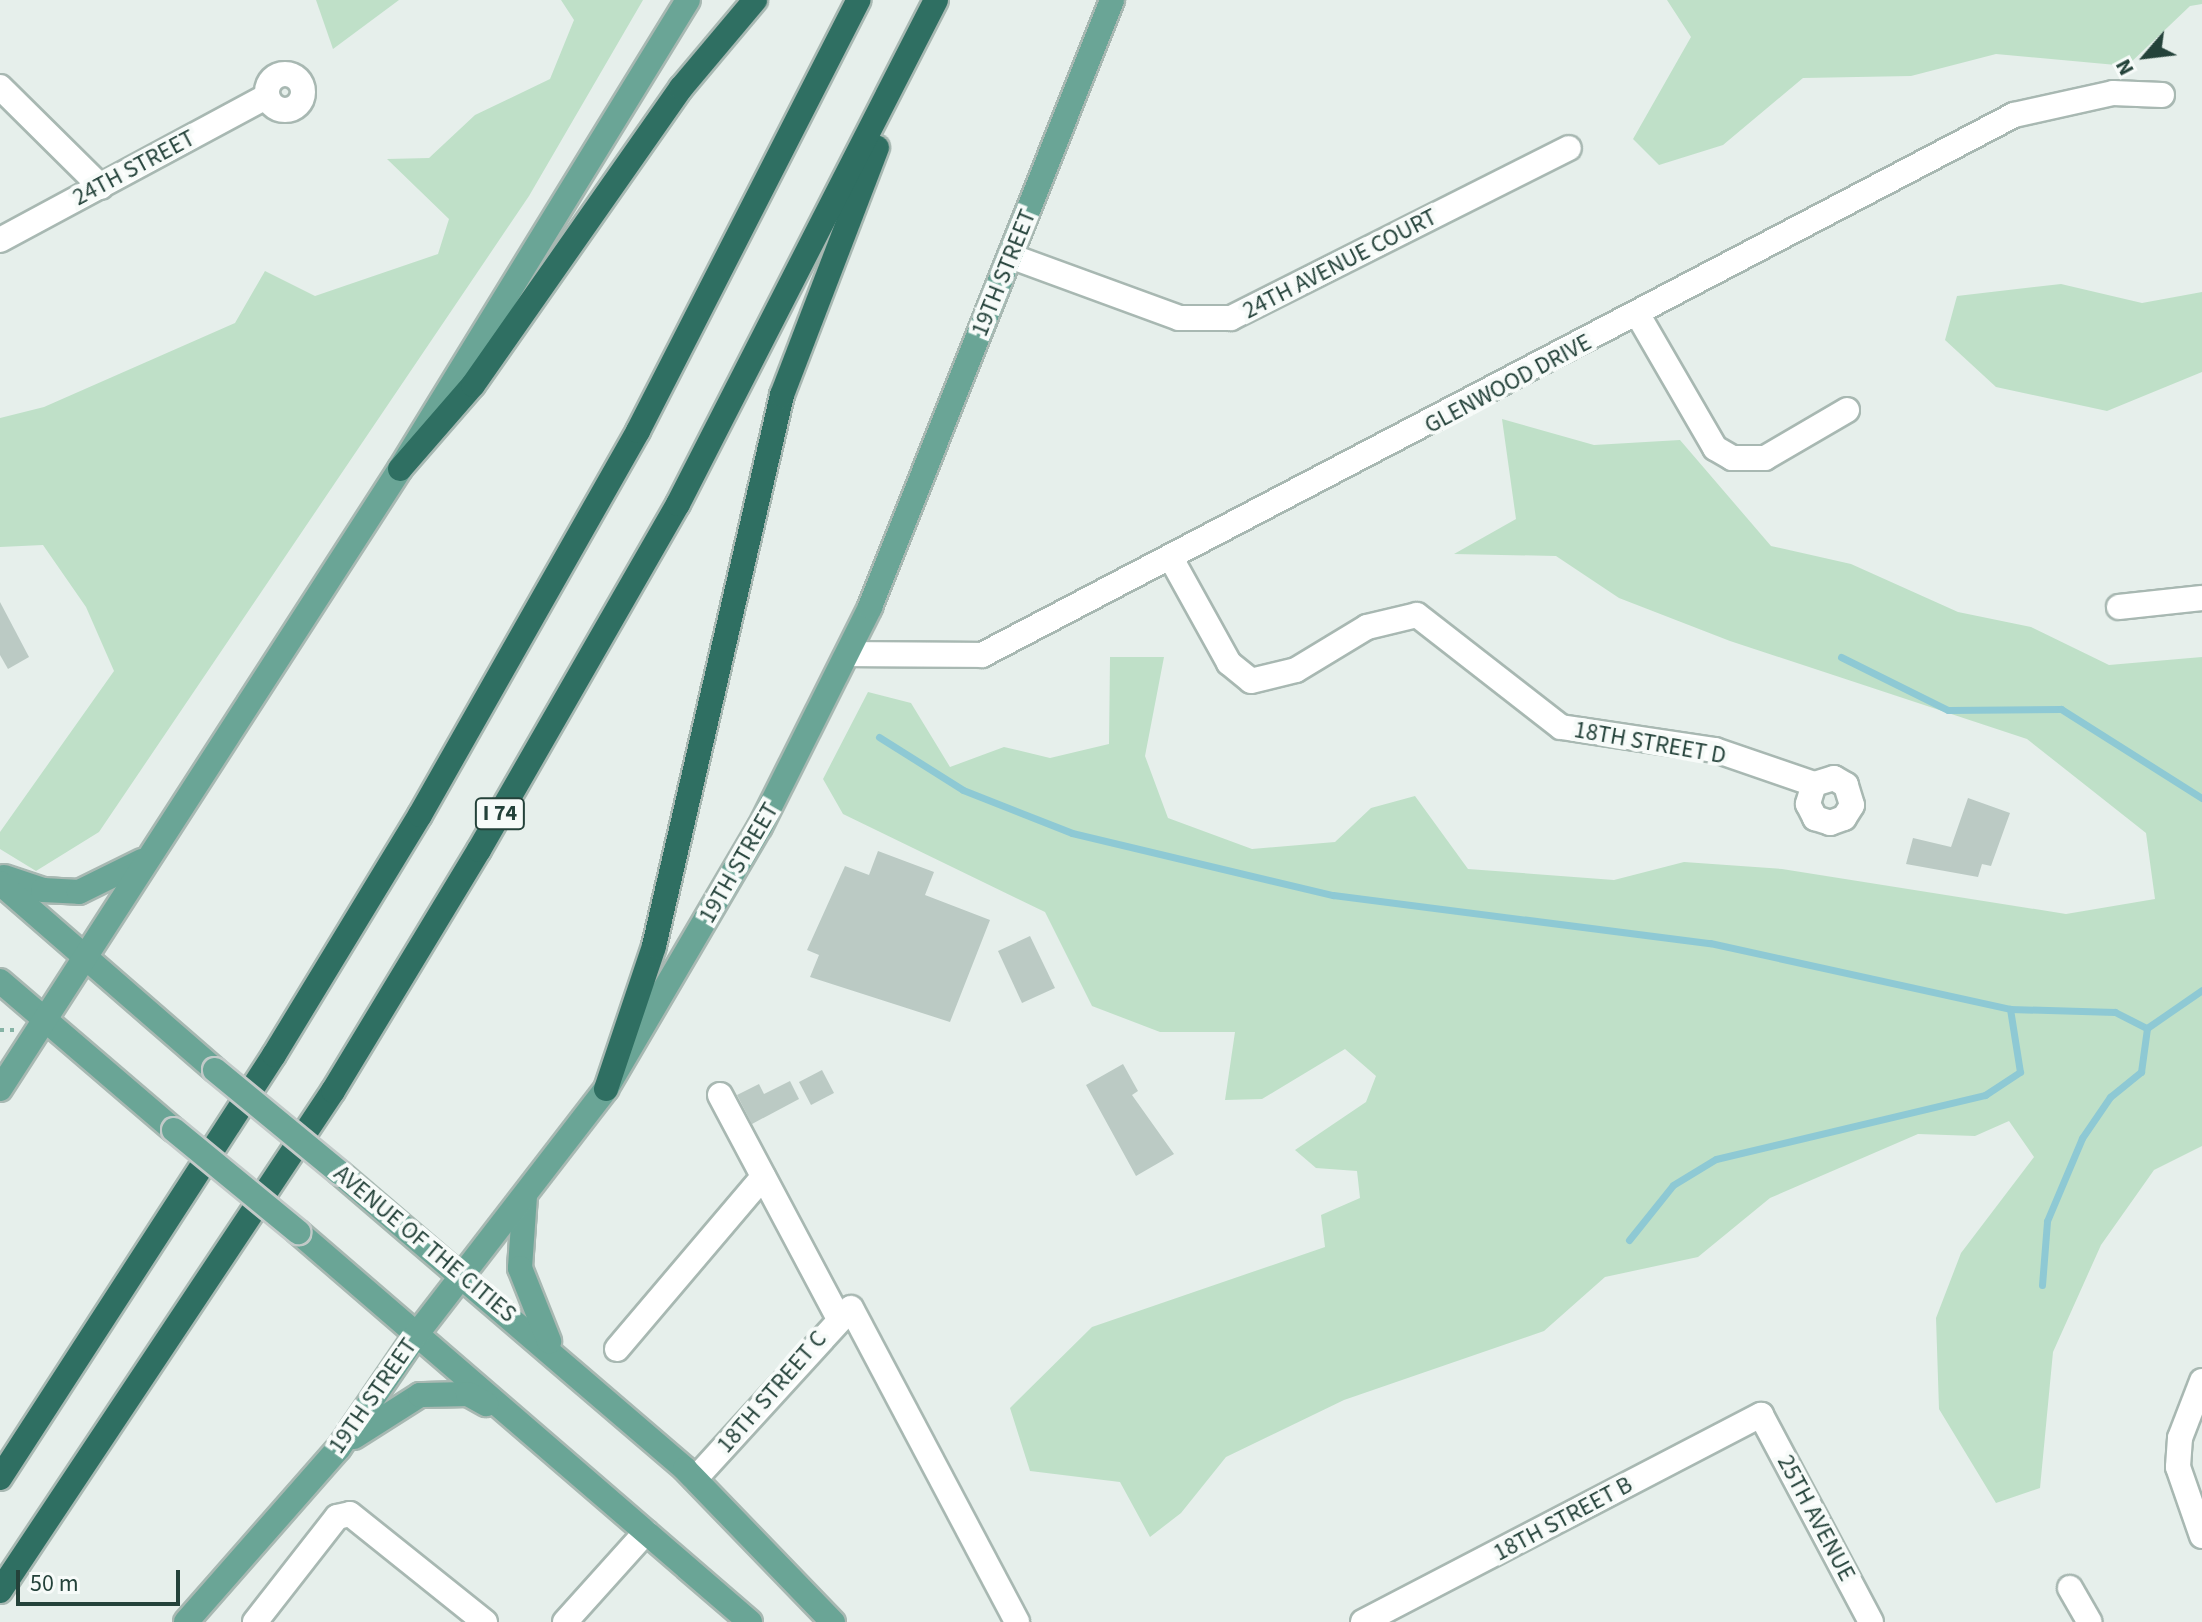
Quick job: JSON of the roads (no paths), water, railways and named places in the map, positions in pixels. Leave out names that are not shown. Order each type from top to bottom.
[{"type":"highway","points":[[400,469],[473,385],[681,88],[755,0]]},
{"type":"highway","points":[[0,1478],[274,1055],[420,815],[646,417],[859,0]]},
{"type":"highway","name":"I 74","points":[[0,1591],[139,1390],[435,924],[678,504],[936,0]]},
{"type":"highway","points":[[606,1089],[673,873],[731,597],[782,395],[917,39]]},
{"type":"main road","points":[[0,1089],[144,860],[400,469],[688,0]]},
{"type":"main road","name":"19TH STREET","points":[[186,1622],[339,1448],[416,1335],[606,1089],[760,827],[850,654],[1112,0]]},
{"type":"main road","points":[[0,875],[43,890],[79,892],[144,860]]},
{"type":"main road","name":"AVENUE OF THE CITIES","points":[[0,883],[215,1070],[559,1356],[695,1479],[833,1622]]},
{"type":"main road","points":[[0,981],[298,1232],[750,1622]]},
{"type":"main road","points":[[525,1194],[523,1285],[559,1356]]},
{"type":"main road","points":[[339,1448],[420,1395],[468,1394],[515,1419]]},
{"type":"street","points":[[0,87],[101,187]]},
{"type":"street","name":"GLENWOOD DRIVE","points":[[850,654],[982,655],[1172,560],[2014,115],[2113,93],[2162,95]]},
{"type":"street","name":"24TH STREET","points":[[0,240],[267,96]]},
{"type":"street","name":"24TH AVENUE COURT","points":[[1010,256],[1179,318],[1231,318],[1569,148]]},
{"type":"street","points":[[1638,315],[1715,448],[1732,458],[1765,458],[1847,410]]},
{"type":"street","name":"18TH STREET D","points":[[1172,560],[1229,663],[1251,681],[1296,670],[1367,627],[1417,615],[1516,697],[1570,731],[1715,750],[1814,784]]},
{"type":"street","points":[[2119,607],[2202,598]]},
{"type":"street","points":[[720,1095],[763,1177],[844,1313],[1017,1622]]},
{"type":"street","points":[[617,1349],[763,1177]]},
{"type":"street","name":"18TH STREET C","points":[[695,1479],[844,1313]]},
{"type":"street","points":[[2202,1381],[2180,1438],[2178,1467],[2202,1536]]},
{"type":"street","name":"18TH STREET B","points":[[1363,1622],[1761,1415]]},
{"type":"street","name":"25TH AVENUE","points":[[1761,1415],[1871,1622]]},
{"type":"street","points":[[255,1622],[337,1517],[350,1514],[485,1622]]},
{"type":"street","points":[[565,1622],[646,1532]]},
{"type":"street","points":[[2070,1588],[2090,1622]]},
{"type":"waterway","points":[[1841,657],[1948,710],[2061,709],[2202,798]]},
{"type":"waterway","points":[[879,737],[963,790],[1072,833],[1333,895],[1710,943],[2010,1009],[2115,1012],[2147,1028],[2202,990]]},
{"type":"waterway","points":[[1629,1240],[1673,1185],[1716,1159],[1985,1095],[2020,1072],[2010,1009]]},
{"type":"waterway","points":[[2042,1285],[2047,1221],[2082,1138],[2110,1097],[2141,1072],[2147,1028]]}]
